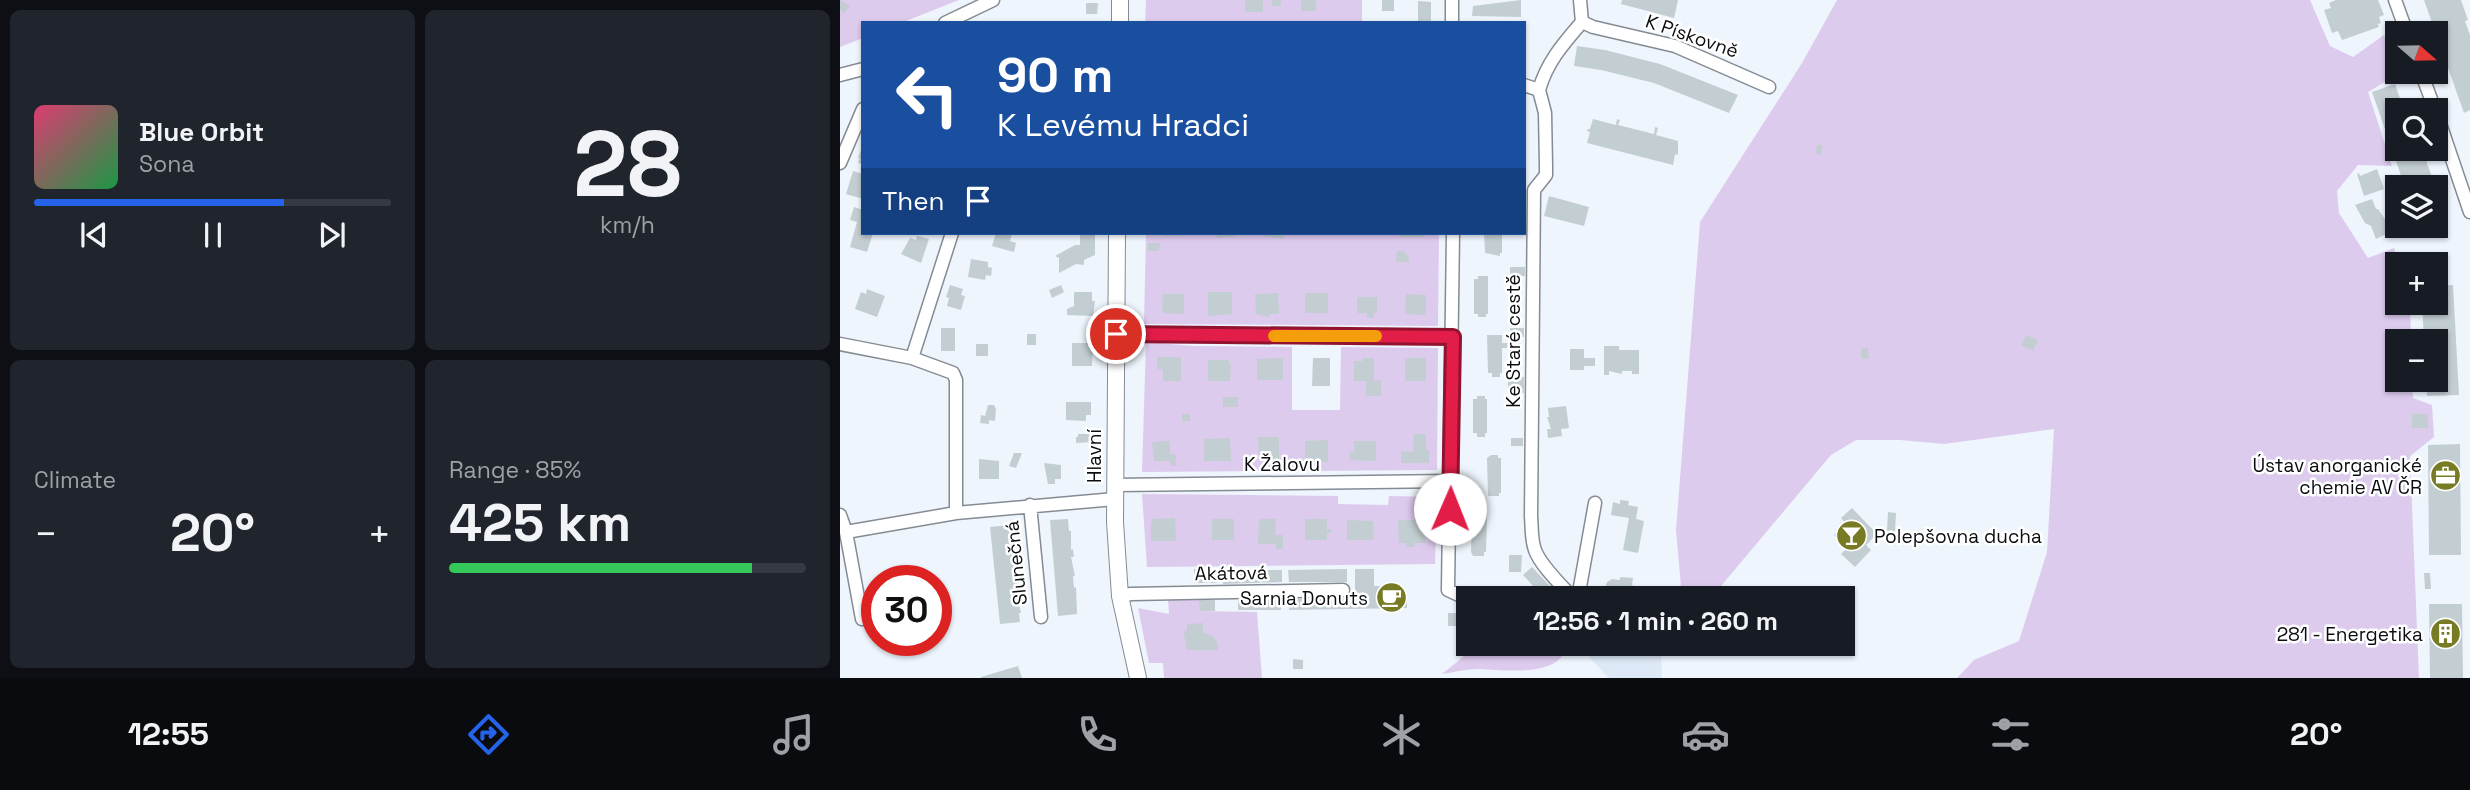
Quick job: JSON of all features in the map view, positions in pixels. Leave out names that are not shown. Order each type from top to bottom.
[{"type":"street","points":[[948,21],[993,0]]},
{"type":"street","points":[[1119,21],[1120,0]]},
{"type":"street","points":[[1452,0],[1452,21]]},
{"type":"street","points":[[1526,86],[1539,90],[1552,57],[1582,22],[1580,0]]},
{"type":"street","points":[[2395,0],[2403,21]]},
{"type":"street","name":"K Pískovně","points":[[1582,22],[1675,46],[1769,87]]},
{"type":"street","points":[[840,75],[861,70]]},
{"type":"street","name":"Ke Staré cestě","points":[[1539,90],[1545,113],[1546,175],[1534,191],[1531,516],[1535,551],[1566,586]]},
{"type":"street","points":[[840,163],[861,114]]},
{"type":"street","points":[[2448,147],[2470,212]]},
{"type":"street","points":[[912,358],[950,235]]},
{"type":"street","name":"Hlavní","points":[[1117,235],[1115,492],[1120,596],[1138,678]]},
{"type":"street","points":[[1453,235],[1448,590],[1456,594]]},
{"type":"street","points":[[1116,334],[1453,337]]},
{"type":"street","points":[[840,344],[912,358],[953,373],[956,380],[957,513]]},
{"type":"street","name":"K Žalovu","points":[[846,532],[957,513],[1115,492],[1450,481]]},
{"type":"street","points":[[1578,586],[1595,503]]},
{"type":"street","name":"Slunečná","points":[[1030,505],[1041,617]]},
{"type":"street","points":[[840,515],[846,532],[861,614]]},
{"type":"street","name":"Akátová","points":[[1120,596],[1343,590]]},
{"type":"shaded area","points":[[840,0],[959,0],[906,21],[861,21],[861,39],[840,47]]},
{"type":"shaded area","points":[[1146,0],[1362,0],[1362,21],[1145,21]]},
{"type":"shaded area","points":[[1837,0],[2310,0],[2330,46],[2353,57],[2384,35],[2385,82],[2368,92],[2385,144],[2385,161],[2390,161],[2392,166],[2358,165],[2337,191],[2339,213],[2368,258],[2394,248],[2395,252],[2385,252],[2385,315],[2410,315],[2411,329],[2385,329],[2385,392],[2413,392],[2413,398],[2432,405],[2434,437],[2410,456],[2419,678],[1957,678],[1974,660],[2019,641],[2047,552],[2054,429],[1944,444],[1856,440],[1831,455],[1721,586],[1681,586],[1676,530],[1700,222],[1802,63]]},
{"type":"shaded area","points":[[1146,235],[1439,235],[1438,326],[1144,324]]},
{"type":"shaded area","points":[[1146,342],[1194,346],[1292,347],[1292,410],[1340,410],[1341,347],[1438,348],[1437,470],[1142,472]]},
{"type":"shaded area","points":[[1142,494],[1338,496],[1338,504],[1388,505],[1389,496],[1437,497],[1435,564],[1147,567]]},
{"type":"shaded area","points":[[1168,598],[1200,598],[1200,611],[1257,612],[1262,678],[1164,678],[1163,663],[1149,663],[1138,608],[1169,614]]},
{"type":"shaded area","points":[[1464,656],[1562,656],[1543,668],[1530,670],[1475,669],[1442,674]]},
{"type":"shaded area","points":[[1588,656],[1661,656],[1662,678],[1609,678]]},
{"type":"building","points":[[840,0],[850,6],[844,13],[840,10]]},
{"type":"building","points":[[1245,0],[1263,0],[1263,12],[1245,12]]},
{"type":"building","points":[[1272,0],[1281,0],[1281,6],[1272,6]]},
{"type":"building","points":[[1301,0],[1316,0],[1316,11],[1301,11]]},
{"type":"building","points":[[1382,0],[1394,0],[1394,11],[1382,11]]},
{"type":"building","points":[[1521,0],[1521,17],[1472,16],[1473,6]]},
{"type":"building","points":[[1622,0],[1678,0],[1674,18],[1621,4]]},
{"type":"building","points":[[2336,0],[2378,0],[2384,15],[2379,17],[2379,27],[2342,40],[2338,31],[2332,33],[2324,10],[2331,8],[2329,3]]},
{"type":"building","points":[[2424,0],[2461,0],[2470,35],[2470,110],[2464,113],[2448,68],[2448,21],[2431,21]]},
{"type":"building","points":[[1418,1],[1431,2],[1431,21],[1418,21]]},
{"type":"building","points":[[1086,3],[1098,3],[1097,14],[1086,14]]},
{"type":"building","points":[[1577,46],[1660,64],[1738,95],[1729,113],[1654,83],[1574,66]]},
{"type":"building","points":[[2395,84],[2400,98],[2385,98],[2385,129],[2372,92]]},
{"type":"building","points":[[1593,119],[1616,125],[1617,119],[1620,120],[1618,125],[1654,134],[1655,127],[1658,128],[1656,135],[1678,141],[1678,155],[1675,154],[1673,165],[1587,143],[1590,132],[1587,131]]},
{"type":"building","points":[[1818,144],[1823,146],[1820,155],[1815,153]]},
{"type":"building","points":[[2396,161],[2426,161],[2431,175],[2401,175]]},
{"type":"building","points":[[2377,169],[2384,189],[2364,196],[2357,174],[2360,176]]},
{"type":"building","points":[[853,171],[861,173],[861,198],[846,194]]},
{"type":"building","points":[[1549,196],[1589,207],[1584,226],[1544,216]]},
{"type":"building","points":[[2372,199],[2385,219],[2385,235],[2376,239],[2371,226],[2365,223],[2355,205]]},
{"type":"building","points":[[854,207],[861,209],[861,235],[872,235],[867,252],[850,247],[857,222],[850,220]]},
{"type":"building","points":[[995,235],[1012,235],[1010,241],[1016,243],[1014,252],[992,246]]},
{"type":"building","points":[[1080,235],[1095,235],[1095,255],[1084,260],[1084,265],[1076,264],[1059,273],[1059,258],[1055,256],[1080,245]]},
{"type":"building","points":[[1217,235],[1237,236],[1217,238]]},
{"type":"building","points":[[1264,235],[1284,235],[1283,239]]},
{"type":"building","points":[[1399,235],[1424,235],[1424,237]]},
{"type":"building","points":[[1484,235],[1502,235],[1500,256],[1485,253]]},
{"type":"building","points":[[917,236],[929,239],[921,263],[901,254],[910,238],[916,240]]},
{"type":"building","points":[[1148,243],[1160,243],[1159,251],[1148,251]]},
{"type":"building","points":[[1397,251],[1404,251],[1409,262],[1396,262]]},
{"type":"building","points":[[971,259],[988,262],[988,267],[992,268],[991,276],[986,275],[985,280],[968,277]]},
{"type":"building","points":[[1510,267],[1525,267],[1525,276],[1510,276]]},
{"type":"building","points":[[1478,276],[1488,276],[1486,317],[1474,314],[1474,279],[1478,279]]},
{"type":"building","points":[[950,285],[963,289],[961,295],[965,296],[961,310],[947,306],[949,298],[946,297]]},
{"type":"building","points":[[1061,285],[1064,292],[1052,298],[1049,290]]},
{"type":"building","points":[[2448,285],[2453,285],[2459,395],[2427,396],[2427,392],[2448,392],[2448,329],[2423,329],[2423,315],[2448,315]]},
{"type":"building","points":[[867,289],[885,296],[877,317],[855,309],[861,292],[866,294]]},
{"type":"building","points":[[1074,292],[1092,292],[1092,301],[1095,301],[1093,316],[1067,315],[1067,309],[1074,306]]},
{"type":"building","points":[[1208,292],[1232,292],[1232,314],[1208,316]]},
{"type":"building","points":[[1278,293],[1279,314],[1269,314],[1269,317],[1256,314],[1255,294]]},
{"type":"building","points":[[1305,293],[1328,293],[1328,313],[1305,313]]},
{"type":"building","points":[[1163,294],[1184,294],[1184,314],[1162,313]]},
{"type":"building","points":[[1406,294],[1426,295],[1426,315],[1405,314]]},
{"type":"building","points":[[1357,297],[1377,297],[1377,313],[1374,313],[1374,318],[1367,317],[1367,313],[1357,313]]},
{"type":"building","points":[[941,328],[955,328],[955,351],[941,351]]},
{"type":"building","points":[[1510,328],[1524,328],[1524,337],[1510,337]]},
{"type":"building","points":[[1027,334],[1036,334],[1036,345],[1027,345]]},
{"type":"building","points":[[1487,335],[1502,335],[1502,343],[1508,343],[1507,348],[1502,348],[1500,377],[1492,377],[1492,373],[1488,373]]},
{"type":"building","points":[[2026,335],[2038,340],[2033,351],[2021,345]]},
{"type":"building","points":[[1072,343],[1093,343],[1092,366],[1072,366]]},
{"type":"building","points":[[976,344],[988,344],[988,356],[976,356]]},
{"type":"building","points":[[1604,346],[1619,346],[1619,350],[1639,350],[1639,374],[1632,374],[1632,371],[1622,371],[1622,374],[1609,371],[1609,375],[1604,375]]},
{"type":"building","points":[[1861,348],[1868,348],[1869,358],[1862,359]]},
{"type":"building","points":[[1570,349],[1584,349],[1584,358],[1595,358],[1595,366],[1584,366],[1584,370],[1570,370]]},
{"type":"building","points":[[1157,357],[1181,357],[1181,381],[1163,381],[1163,369],[1157,369]]},
{"type":"building","points":[[1283,358],[1283,380],[1257,380],[1257,359]]},
{"type":"building","points":[[1313,358],[1330,358],[1330,386],[1312,386]]},
{"type":"building","points":[[1363,358],[1374,358],[1374,381],[1381,380],[1381,396],[1366,396],[1366,381],[1354,381],[1354,361],[1363,361]]},
{"type":"building","points":[[1405,358],[1426,358],[1426,381],[1405,381]]},
{"type":"building","points":[[1208,360],[1229,360],[1230,381],[1208,381]]},
{"type":"building","points":[[1508,377],[1524,377],[1524,393],[1508,394]]},
{"type":"building","points":[[1477,396],[1485,396],[1487,399],[1485,437],[1477,437],[1477,433],[1473,433],[1473,399],[1477,399]]},
{"type":"building","points":[[1223,397],[1238,397],[1238,407],[1223,407]]},
{"type":"building","points":[[1066,402],[1091,402],[1091,415],[1086,415],[1086,421],[1066,420]]},
{"type":"building","points":[[988,405],[994,405],[996,409],[995,421],[989,420],[989,424],[980,423],[981,415],[985,416]]},
{"type":"building","points":[[1566,406],[1569,428],[1561,429],[1562,436],[1548,438],[1547,429],[1551,429],[1547,417],[1548,408]]},
{"type":"building","points":[[1182,414],[1190,414],[1190,421],[1182,421]]},
{"type":"building","points":[[2412,414],[2428,414],[2428,428],[2412,428]]},
{"type":"building","points":[[1078,434],[1091,434],[1091,442],[1076,443]]},
{"type":"building","points":[[1414,434],[1426,434],[1429,463],[1401,463],[1401,451],[1413,452]]},
{"type":"building","points":[[1258,437],[1279,437],[1279,461],[1259,461]]},
{"type":"building","points":[[1230,438],[1231,461],[1204,461],[1204,439]]},
{"type":"building","points":[[1511,438],[1523,438],[1523,446],[1511,446]]},
{"type":"building","points":[[1328,440],[1328,462],[1305,462],[1305,441]]},
{"type":"building","points":[[1170,441],[1170,454],[1176,455],[1176,466],[1171,466],[1170,461],[1154,461],[1152,442]]},
{"type":"building","points":[[1354,441],[1376,441],[1376,461],[1350,460],[1350,452],[1354,452]]},
{"type":"building","name":"Ústav anorganické chemie AV ČR","points":[[2460,444],[2461,555],[2429,555],[2428,445]]},
{"type":"building","points":[[1014,453],[1022,453],[1016,468],[1009,466]]},
{"type":"building","points":[[1498,455],[1498,458],[1501,458],[1501,493],[1499,496],[1488,496],[1487,458]]},
{"type":"building","points":[[979,459],[999,461],[999,479],[979,479]]},
{"type":"building","points":[[1044,463],[1061,465],[1061,479],[1055,479],[1055,484],[1048,484]]},
{"type":"building","points":[[1620,500],[1629,501],[1628,505],[1638,507],[1636,519],[1644,521],[1638,553],[1623,550],[1629,518],[1611,515],[1613,502],[1620,504]]},
{"type":"building","points":[[1852,508],[1877,534],[1866,545],[1871,550],[1855,567],[1841,554],[1847,548],[1834,535],[1846,524],[1841,518]]},
{"type":"building","points":[[1888,512],[1896,513],[1895,532],[1887,531]]},
{"type":"building","points":[[1477,514],[1487,515],[1484,556],[1473,556],[1471,552],[1472,517]]},
{"type":"building","points":[[1175,518],[1176,541],[1151,541],[1151,519]]},
{"type":"building","points":[[1068,519],[1074,557],[1071,557],[1077,614],[1058,616],[1050,520]]},
{"type":"building","points":[[1212,519],[1234,519],[1234,540],[1212,540]]},
{"type":"building","points":[[1259,519],[1276,519],[1275,535],[1283,535],[1283,549],[1276,549],[1276,544],[1258,544]]},
{"type":"building","points":[[1305,519],[1327,519],[1327,529],[1331,529],[1331,533],[1327,533],[1327,540],[1305,540]]},
{"type":"building","points":[[1347,520],[1373,521],[1374,540],[1347,540]]},
{"type":"building","points":[[1398,520],[1425,520],[1425,543],[1406,547],[1406,543],[1399,543]]},
{"type":"building","points":[[1009,525],[1010,534],[1013,534],[1012,550],[1015,550],[1014,566],[1017,573],[1014,574],[1021,613],[1020,622],[1000,624],[990,527]]},
{"type":"building","points":[[1509,555],[1522,555],[1521,572],[1509,572]]},
{"type":"building","points":[[1532,567],[1550,586],[1533,586],[1523,575]]},
{"type":"building","points":[[1194,569],[1217,570],[1217,583],[1194,583]]},
{"type":"building","points":[[1347,569],[1347,582],[1289,582],[1288,570]]},
{"type":"building","points":[[1355,569],[1374,569],[1374,586],[1380,586],[1385,596],[1407,596],[1407,608],[1289,610],[1289,599],[1355,598]]},
{"type":"building","points":[[1223,570],[1282,570],[1282,582],[1223,584]]},
{"type":"building","points":[[2424,573],[2430,573],[2431,589],[2425,589]]},
{"type":"building","points":[[1620,577],[1633,578],[1633,586],[1606,586],[1612,579],[1620,580]]},
{"type":"building","points":[[1199,600],[1215,600],[1215,611],[1200,611]]},
{"type":"building","points":[[1238,600],[1281,600],[1281,610],[1238,610]]},
{"type":"building","name":"281 - Energetika","points":[[2429,604],[2462,604],[2463,678],[2430,678]]},
{"type":"building","points":[[1448,613],[1456,613],[1456,626],[1448,626]]},
{"type":"building","points":[[1203,623],[1203,632],[1214,637],[1218,650],[1187,650],[1184,631],[1187,631],[1187,624]]},
{"type":"building","points":[[1293,659],[1303,660],[1303,669],[1293,669]]},
{"type":"building","points":[[1018,666],[1022,678],[981,678],[981,677]]},
{"type":"slow traffic","points":[[1274,336],[1376,336]]},
{"type":"place","name":"Ústav anorganické chemie AV ČR","points":[[2445,476]]},
{"type":"place","name":"Polepšovna ducha","points":[[1851,536]]},
{"type":"place","name":"Sarnia Donuts","points":[[1391,598]]},
{"type":"place","name":"281 - Energetika","points":[[2446,634]]},
{"type":"route","points":[[1116,334],[1453,337],[1450,509]]}]
